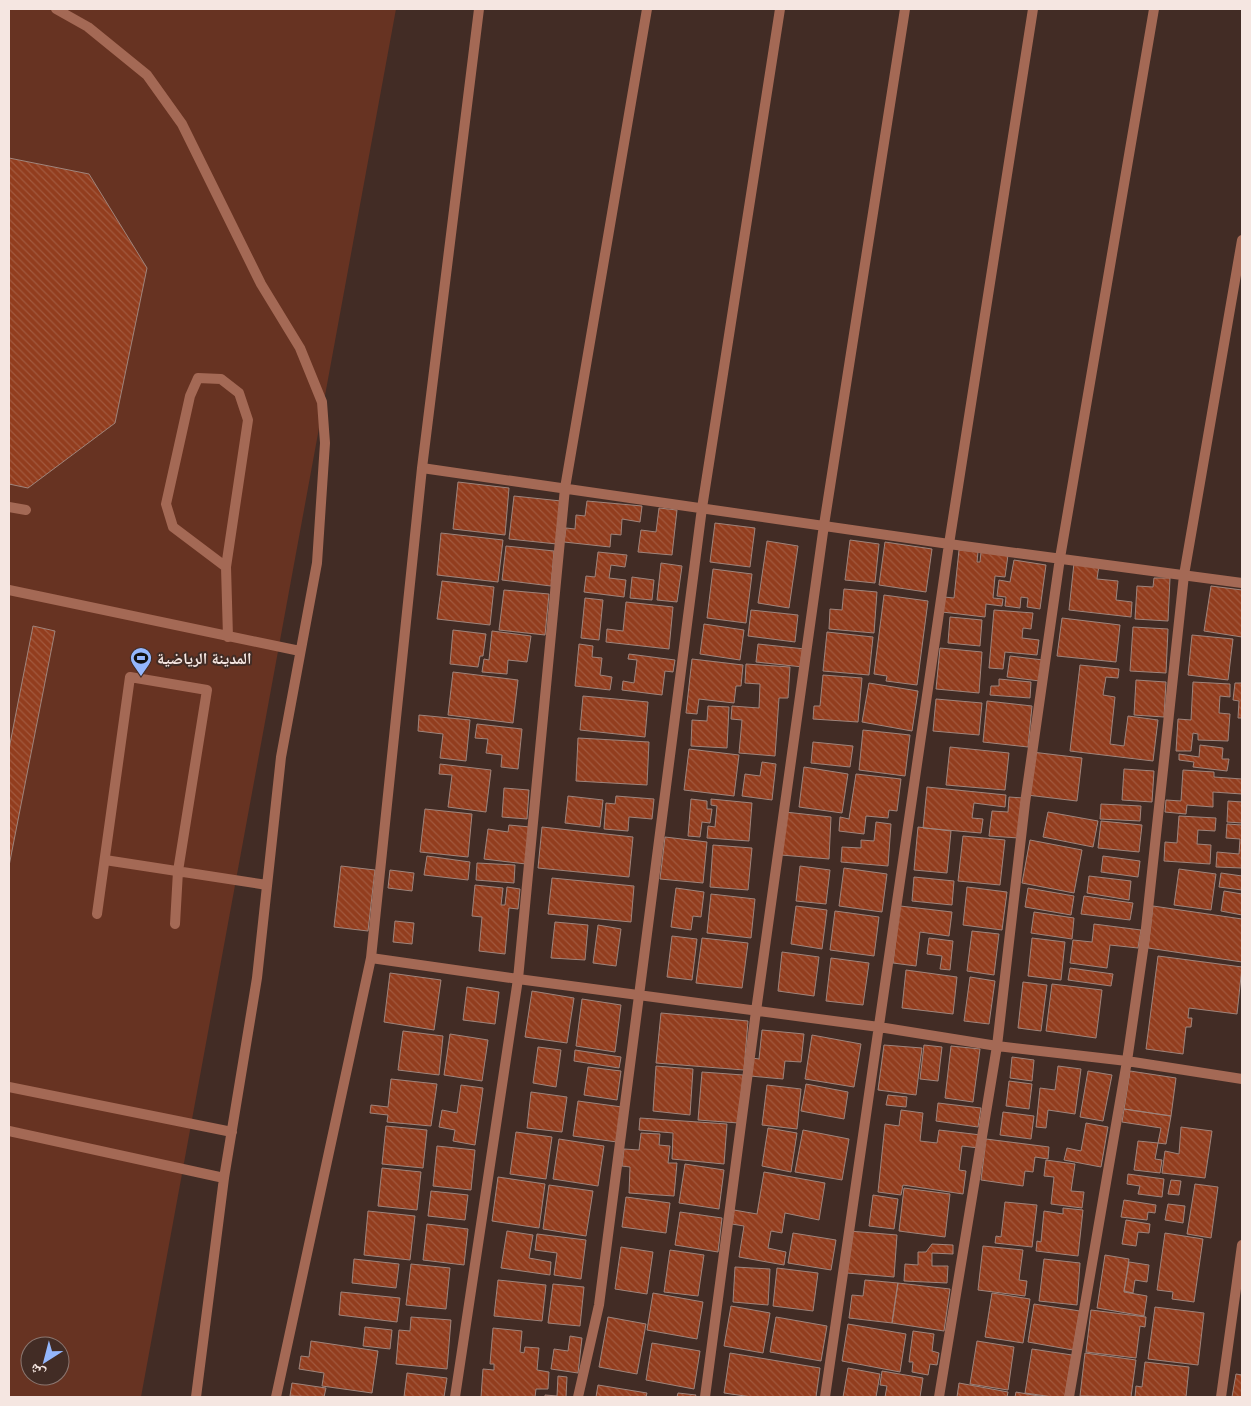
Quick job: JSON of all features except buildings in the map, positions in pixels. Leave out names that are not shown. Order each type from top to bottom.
[{"type":"street","points":[[56,9],[88,27],[147,74],[182,124],[261,284],[300,348],[322,402],[325,443],[317,563],[281,757],[257,978],[224,1178],[196,1397]]},
{"type":"street","points":[[276,1397],[371,958],[422,468],[479,9]]},
{"type":"street","points":[[456,1397],[518,979],[565,488],[647,9]]},
{"type":"street","points":[[578,1397],[599,1305],[702,508],[780,9]]},
{"type":"street","points":[[705,1397],[756,1010],[824,525],[906,9]]},
{"type":"street","points":[[825,1397],[949,544],[1033,9]]},
{"type":"street","points":[[939,1397],[997,1046],[1025,803],[1060,558],[1154,9]]},
{"type":"street","points":[[1069,1397],[1127,1061],[1145,937],[1184,575],[1242,240]]},
{"type":"street","points":[[226,567],[173,526],[166,504],[190,396],[198,378],[220,379],[239,393],[248,420],[226,567],[228,637]]},
{"type":"street","points":[[422,468],[949,544],[1242,583]]},
{"type":"street","points":[[9,507],[26,510]]},
{"type":"street","points":[[9,590],[300,651]]},
{"type":"street","points":[[97,914],[130,678],[207,690],[178,871],[175,924]]},
{"type":"street","points":[[105,860],[267,885]]},
{"type":"street","points":[[371,958],[638,996],[756,1010],[997,1046],[1127,1061],[1242,1079]]},
{"type":"street","points":[[9,1088],[232,1132]]},
{"type":"street","points":[[9,1131],[224,1178]]},
{"type":"street","points":[[1220,1397],[1238,1312],[1242,1245]]},
{"type":"shaded area","name":"المدينة الرياضية","points":[[9,9],[396,9],[141,1397],[9,1397]]},
{"type":"place","name":"المدينة الرياضية","points":[[141,677]]}]
